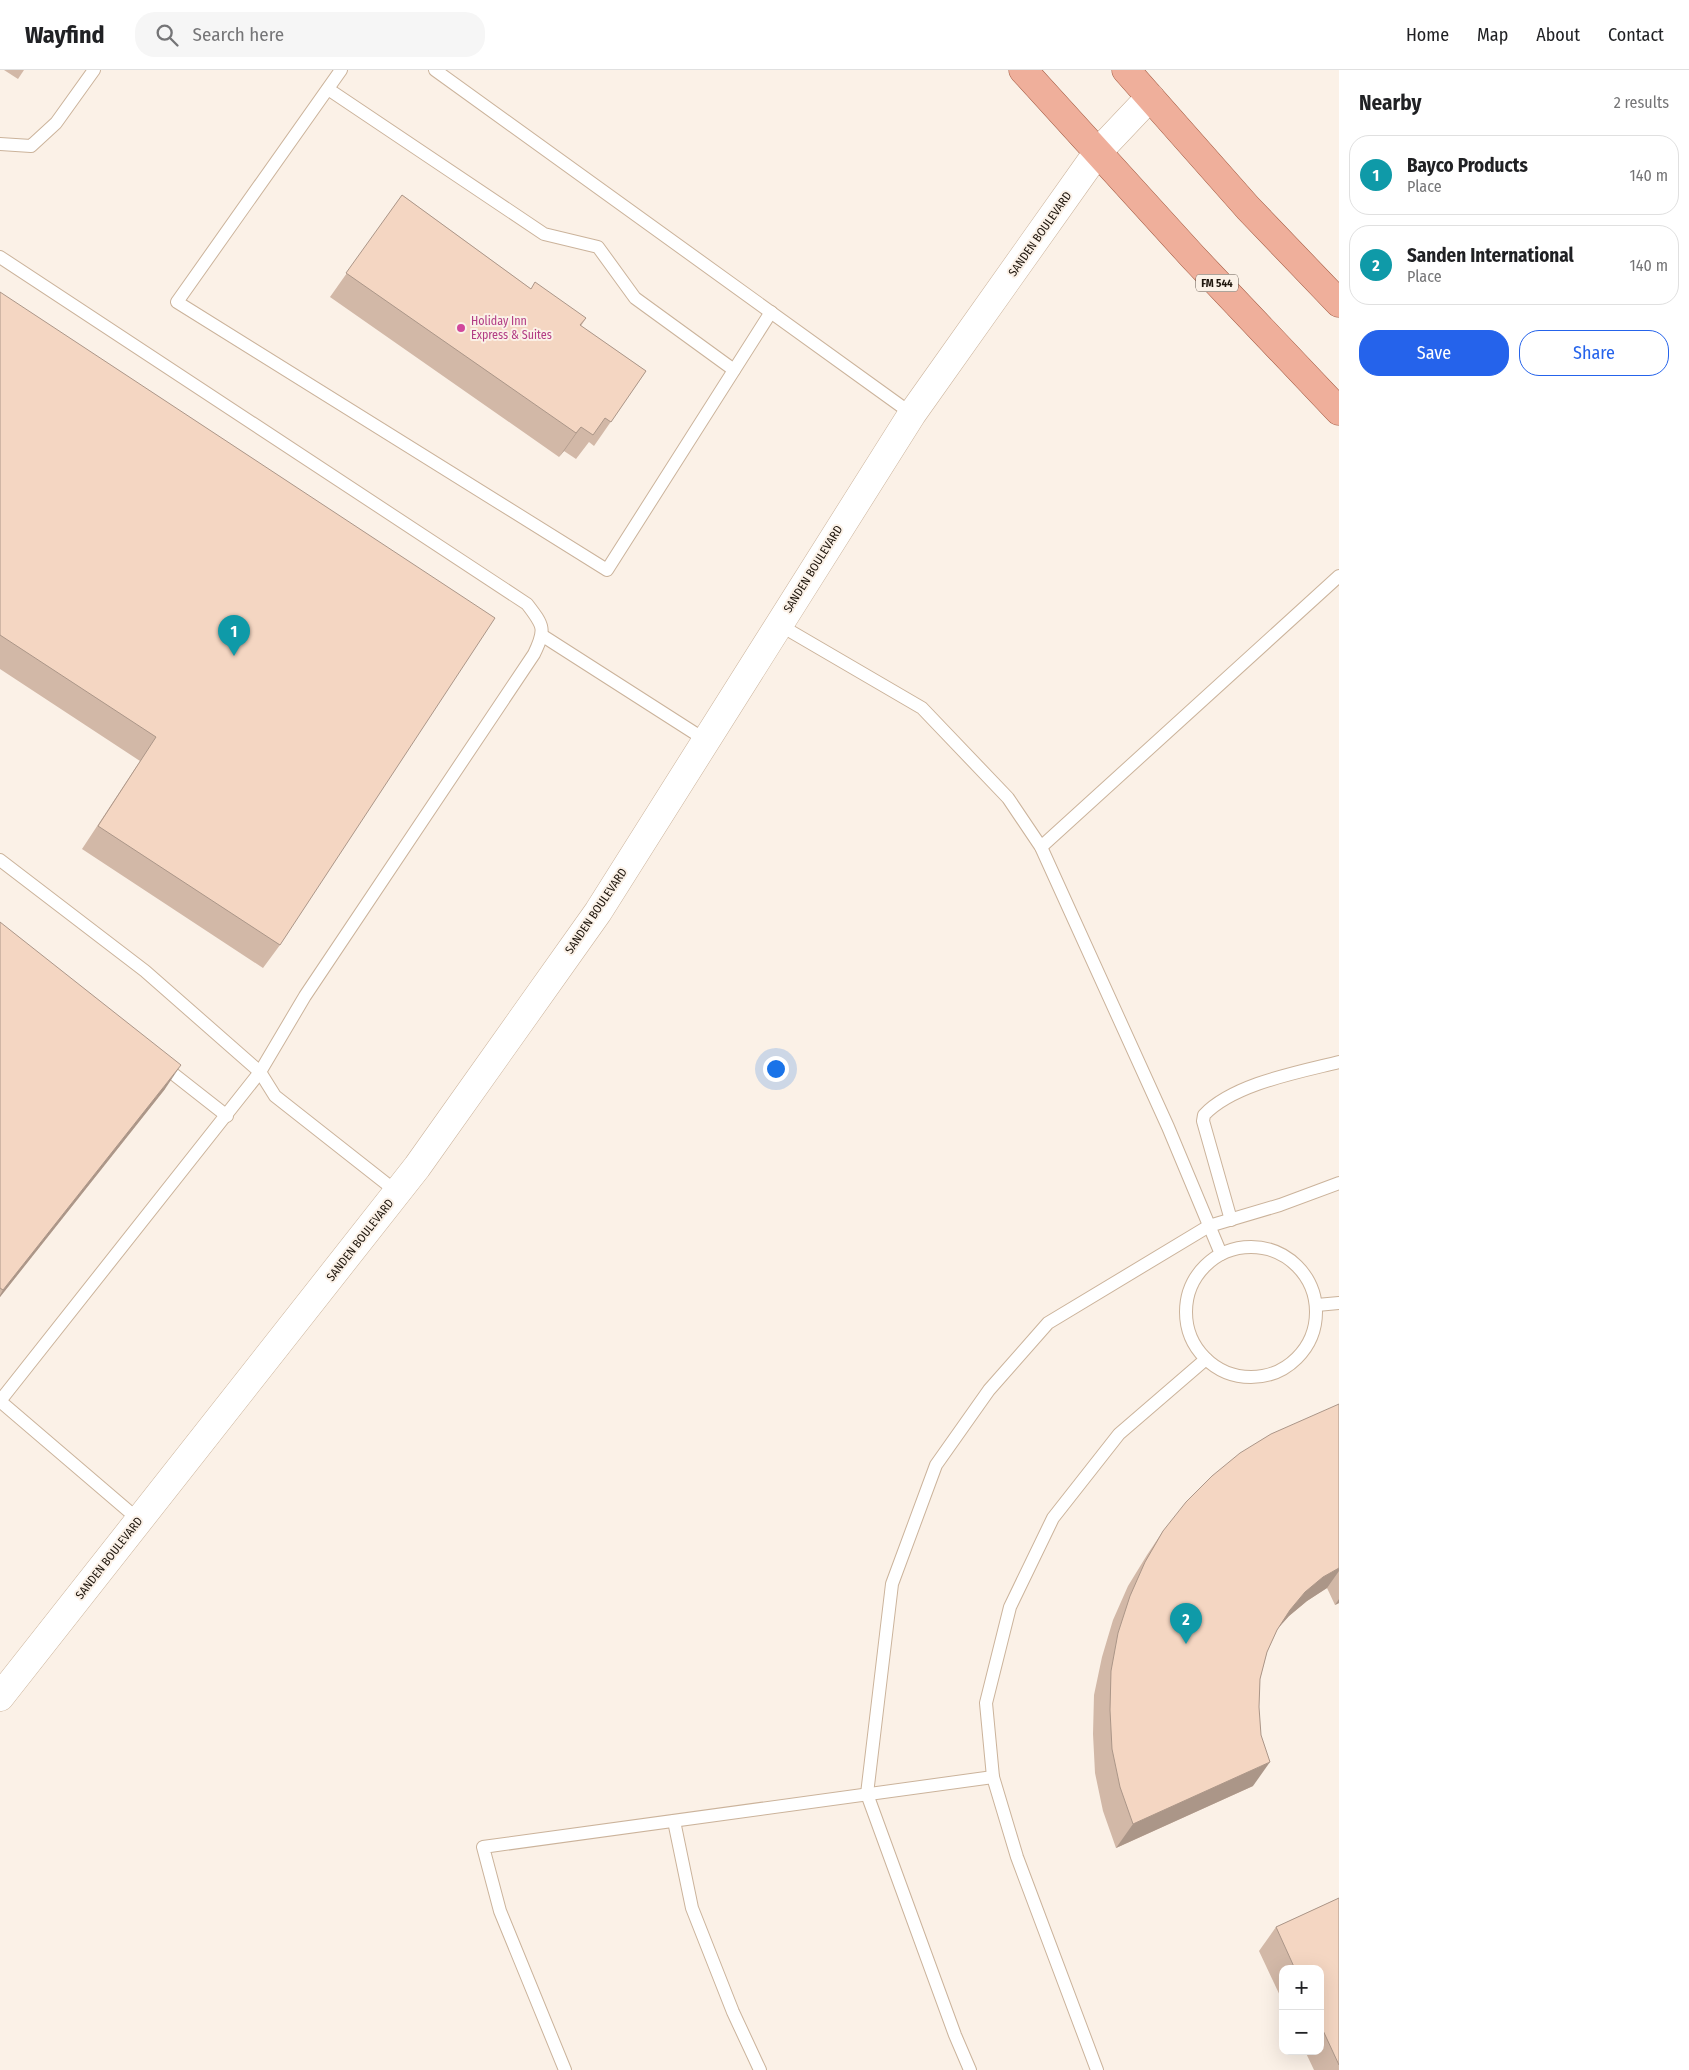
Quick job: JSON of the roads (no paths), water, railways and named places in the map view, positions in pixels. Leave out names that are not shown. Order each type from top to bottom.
[{"type":"main road","name":"FM 544","points":[[1023,70],[1097,153],[1339,411]]},
{"type":"main road","points":[[1126,70],[1248,208],[1339,304]]},
{"type":"street","name":"SANDEN BOULEVARD","points":[[0,1697],[417,1167],[598,912],[912,414],[1097,153],[1150,97]]},
{"type":"lane","points":[[0,144],[31,146],[56,123],[94,70]]},
{"type":"lane","points":[[341,70],[177,302],[608,570],[771,312]]},
{"type":"lane","points":[[435,70],[912,414]]},
{"type":"lane","points":[[328,89],[544,234],[598,247],[635,298],[734,370]]},
{"type":"lane","points":[[0,257],[527,604],[540,620],[542,636],[512,686],[305,996],[260,1072],[0,1401],[139,1520]]},
{"type":"lane","points":[[1041,847],[1339,576]]},
{"type":"lane","points":[[778,624],[922,708],[1008,798],[1041,847],[1168,1127],[1221,1254]]},
{"type":"lane","points":[[542,636],[707,741]]},
{"type":"lane","points":[[0,860],[145,971],[260,1072],[275,1096],[397,1192]]},
{"type":"lane","points":[[149,1055],[227,1116]]},
{"type":"lane","points":[[1231,1220],[1203,1121],[1204,1115],[1240,1092],[1270,1079],[1339,1062]]},
{"type":"lane","points":[[970,2070],[955,2035],[867,1794],[892,1584],[936,1466],[989,1390],[1048,1323],[1209,1226],[1280,1205],[1339,1183]]},
{"type":"lane","points":[[1256,1246],[1274,1250],[1290,1259],[1303,1272],[1312,1288],[1317,1305],[1316,1325],[1309,1344],[1297,1359],[1281,1370],[1262,1376],[1242,1376],[1222,1370],[1206,1359],[1195,1345],[1188,1329],[1186,1312],[1188,1294],[1195,1278],[1206,1264],[1221,1254],[1237,1248],[1256,1246]]},
{"type":"lane","points":[[1317,1305],[1339,1303]]},
{"type":"lane","points":[[1097,2070],[1017,1857],[993,1777],[986,1703],[1010,1607],[1052,1518],[1119,1434],[1206,1359]]},
{"type":"lane","points":[[565,2070],[500,1911],[483,1847],[993,1777]]},
{"type":"lane","points":[[674,1821],[692,1908],[733,2012],[760,2070]]},
{"type":"place","name":"Holiday Inn Express & Suites","points":[[461,328]]},
{"type":"place","name":"Bayco Products","points":[[234,656]]},
{"type":"place","name":"Sanden International","points":[[1186,1644]]}]
